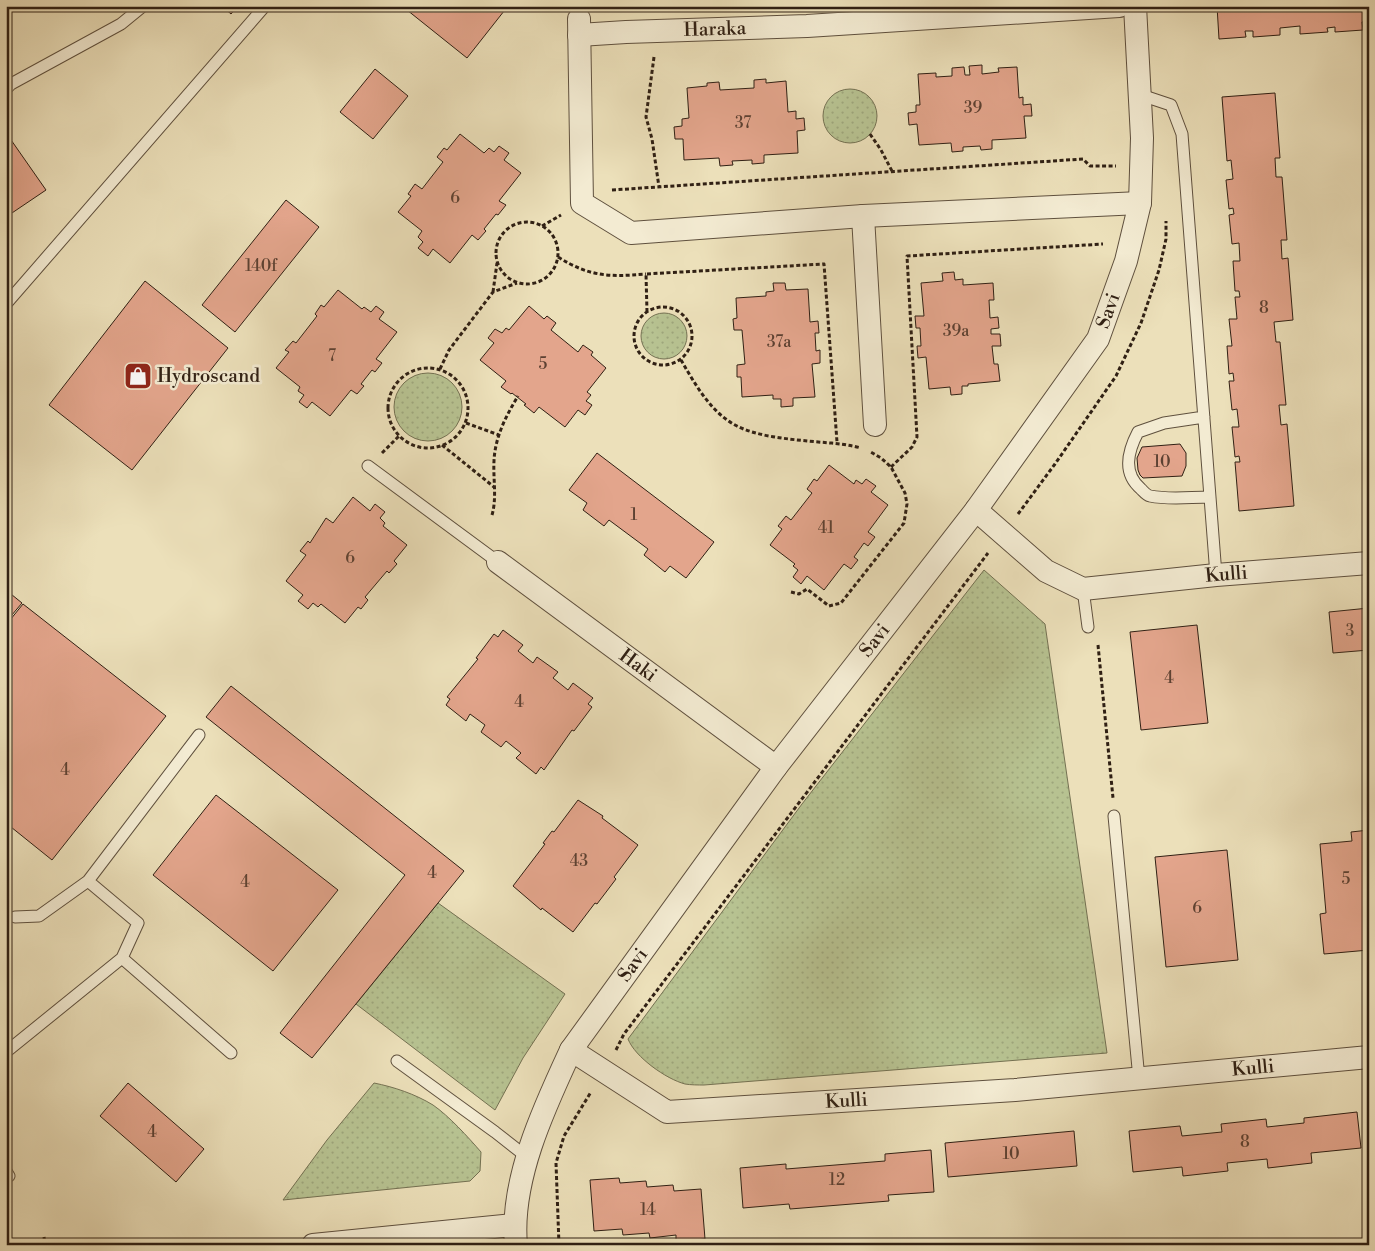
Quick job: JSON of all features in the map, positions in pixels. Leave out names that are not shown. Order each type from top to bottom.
[{"type":"street","name":"Haraka","points":[[582,192],[580,27],[657,32],[817,26],[1119,6]]},
{"type":"street","name":"Savi","points":[[515,1235],[527,1157],[548,1099],[571,1050],[776,768],[976,510],[1098,339],[1126,261],[1140,202],[1141,95],[1135,6]]},
{"type":"street","points":[[582,192],[582,203],[631,233],[863,216],[1140,202]]},
{"type":"street","points":[[863,216],[875,425]]},
{"type":"street","points":[[976,510],[1046,571],[1083,589]]},
{"type":"street","name":"Haki","points":[[498,562],[776,768]]},
{"type":"street","name":"Kulli","points":[[1083,589],[1369,562]]},
{"type":"street","name":"Kulli","points":[[571,1050],[667,1112],[1015,1090],[1369,1057]]},
{"type":"street","points":[[313,1245],[515,1235]]},
{"type":"lane","points":[[6,89],[121,24],[143,6]]},
{"type":"lane","points":[[6,304],[265,6]]},
{"type":"lane","points":[[1141,95],[1171,105],[1182,134],[1216,575]]},
{"type":"lane","points":[[1204,417],[1164,423],[1138,432],[1131,446],[1127,464],[1134,483],[1148,495],[1175,498],[1210,497]]},
{"type":"lane","points":[[368,466],[498,562]]},
{"type":"lane","points":[[1083,589],[1088,627]]},
{"type":"lane","points":[[15,917],[39,916],[88,881],[199,734]]},
{"type":"lane","points":[[1114,816],[1139,1079]]},
{"type":"lane","points":[[6,1052],[122,958],[138,923],[88,881]]},
{"type":"lane","points":[[122,958],[231,1053]]},
{"type":"lane","points":[[396,1061],[527,1157]]},
{"type":"path","points":[[657,32],[646,117],[652,138],[659,187]]},
{"type":"path","points":[[870,134],[881,150],[892,172]]},
{"type":"path","points":[[582,192],[1083,159],[1090,166],[1117,166]]},
{"type":"path","points":[[440,369],[450,350],[493,292],[497,263],[496,252],[498,242],[504,233],[512,226],[532,223],[542,226],[549,232],[555,239],[558,248],[556,266],[551,274],[536,283],[527,285],[518,283],[509,278],[497,263]]},
{"type":"path","points":[[891,467],[912,447],[917,437],[907,256],[1103,244]]},
{"type":"path","points":[[558,257],[575,268],[590,273],[616,276],[824,264],[836,442]]},
{"type":"path","points":[[646,274],[647,312]]},
{"type":"path","points":[[493,292],[518,283]]},
{"type":"path","points":[[664,307],[681,313],[687,320],[691,328],[691,345],[681,360],[672,364],[654,364],[646,360],[640,353],[635,345],[634,335],[640,318],[647,312],[655,308],[664,307]]},
{"type":"path","points":[[681,360],[706,399],[720,414],[737,426],[786,439],[836,442],[862,448],[881,458],[891,467],[905,493],[904,523],[880,556],[841,603],[829,606],[807,589],[799,594],[791,592]]},
{"type":"path","points":[[440,369],[452,375],[462,385],[467,397],[469,410],[466,423],[459,435],[448,443],[435,448],[422,448],[410,444],[399,436],[392,425],[388,412],[389,399],[394,387],[402,377],[414,370],[440,369]]},
{"type":"path","points":[[492,515],[495,506],[495,446],[518,396]]},
{"type":"path","points":[[466,423],[499,435]]},
{"type":"path","points":[[442,445],[494,487]]},
{"type":"path","points":[[1088,627],[1097,640],[1114,816]]},
{"type":"path","points":[[44,1237],[45,1245]]},
{"type":"green space","points":[[850,89],[860,91],[869,97],[875,106],[877,116],[875,126],[869,135],[860,141],[850,143],[840,141],[831,135],[825,126],[823,116],[825,106],[831,97],[840,91]]},
{"type":"green space","points":[[659,313],[669,313],[683,323],[687,336],[683,349],[677,355],[669,359],[659,359],[645,349],[641,341],[641,331],[651,317]]},
{"type":"green space","points":[[421,373],[435,373],[447,378],[457,388],[462,400],[462,414],[457,426],[447,436],[435,441],[421,441],[409,436],[399,426],[394,414],[394,400],[399,388],[409,378]]},
{"type":"green space","points":[[984,570],[1045,624],[1107,1053],[704,1085],[685,1084],[660,1072],[637,1053],[628,1039],[802,804]]},
{"type":"green space","points":[[438,903],[565,994],[523,1058],[495,1110],[356,1004]]},
{"type":"green space","points":[[374,1083],[412,1094],[433,1105],[458,1127],[481,1152],[480,1171],[470,1181],[283,1200],[327,1140]]},
{"type":"building","points":[[222,6],[238,6],[231,14]]},
{"type":"building","points":[[402,6],[508,6],[467,58]]},
{"type":"building","points":[[1217,6],[1369,6],[1369,22],[1362,22],[1363,30],[1335,32],[1335,27],[1327,28],[1328,32],[1300,34],[1300,26],[1280,28],[1280,35],[1253,37],[1253,31],[1245,31],[1246,37],[1219,39]]},
{"type":"building","points":[[982,65],[982,74],[999,72],[998,68],[1017,67],[1019,98],[1023,97],[1023,105],[1031,104],[1032,116],[1024,116],[1026,138],[992,140],[992,149],[981,150],[980,146],[963,147],[963,151],[952,152],[951,143],[919,145],[917,124],[909,125],[908,113],[916,112],[916,105],[920,105],[918,74],[936,73],[936,77],[952,76],[952,68],[964,67],[965,75],[970,75],[969,66]]},
{"type":"building","points":[[375,69],[408,96],[373,139],[340,112]]},
{"type":"building","points":[[766,79],[766,83],[786,81],[788,112],[796,111],[796,119],[804,118],[805,130],[797,131],[798,153],[764,155],[764,163],[752,164],[752,160],[732,161],[733,165],[720,166],[719,158],[684,160],[683,139],[675,139],[674,127],[682,126],[682,119],[689,118],[687,88],[707,86],[707,83],[719,82],[720,90],[754,88],[754,80]]},
{"type":"building","points":[[1275,93],[1280,158],[1275,158],[1276,177],[1282,177],[1287,240],[1281,240],[1282,259],[1288,258],[1293,320],[1274,322],[1276,342],[1280,342],[1286,405],[1279,405],[1281,425],[1287,424],[1294,506],[1239,511],[1235,462],[1240,462],[1239,456],[1235,457],[1232,427],[1239,427],[1237,409],[1232,410],[1229,381],[1234,381],[1233,373],[1229,374],[1227,346],[1232,346],[1229,319],[1237,319],[1235,297],[1240,297],[1239,291],[1235,291],[1233,261],[1240,261],[1239,243],[1232,244],[1229,215],[1234,214],[1233,208],[1229,209],[1226,180],[1233,179],[1231,160],[1227,161],[1222,97]]},
{"type":"building","points":[[460,134],[484,153],[489,148],[494,152],[499,146],[509,153],[504,160],[521,173],[499,201],[506,205],[484,229],[486,231],[478,240],[472,235],[450,263],[433,249],[428,256],[418,248],[423,242],[418,237],[422,231],[398,212],[411,196],[408,194],[415,184],[422,189],[443,162],[437,157],[444,148],[447,150]]},
{"type":"building","points":[[9,137],[46,190],[6,217],[6,138]]},
{"type":"building","points":[[286,200],[319,227],[235,332],[202,305]]},
{"type":"building","points":[[954,272],[955,280],[963,279],[963,285],[993,283],[994,300],[989,300],[990,318],[998,317],[999,328],[991,329],[991,334],[1000,334],[1001,346],[992,346],[994,364],[998,364],[1000,381],[968,384],[968,386],[962,386],[962,394],[951,395],[950,387],[929,389],[926,357],[918,358],[917,346],[921,346],[920,328],[916,328],[915,316],[924,316],[921,283],[943,281],[942,273]]},
{"type":"building","name":"Hydroscand","points":[[145,281],[228,348],[132,470],[49,405]]},
{"type":"building","points":[[773,283],[785,283],[786,290],[808,289],[810,322],[818,321],[819,333],[815,333],[816,351],[820,350],[820,363],[812,364],[815,397],[793,398],[793,406],[781,407],[781,399],[773,399],[773,395],[742,397],[741,377],[737,377],[737,365],[745,364],[742,330],[734,330],[733,319],[737,318],[736,298],[766,296],[766,292],[774,291]]},
{"type":"building","points":[[338,290],[362,309],[364,307],[371,312],[376,306],[384,312],[379,319],[397,332],[376,359],[382,363],[375,372],[372,370],[361,384],[364,386],[357,394],[351,390],[330,416],[312,402],[307,408],[299,402],[304,395],[298,391],[300,387],[276,368],[289,352],[285,350],[293,341],[296,343],[317,316],[315,314],[321,305],[324,307]]},
{"type":"building","points":[[529,306],[544,319],[547,316],[556,323],[551,330],[578,352],[583,345],[593,352],[591,355],[606,368],[587,392],[591,395],[586,401],[592,405],[585,415],[578,410],[565,427],[539,407],[534,413],[524,405],[526,404],[501,387],[506,381],[480,360],[494,343],[488,338],[495,329],[502,333],[506,328],[509,330]]},
{"type":"building","points":[[1180,444],[1186,453],[1186,466],[1182,476],[1143,478],[1140,475],[1137,458],[1142,447]]},
{"type":"building","points":[[597,453],[714,542],[686,578],[670,566],[665,572],[644,555],[648,549],[609,520],[604,526],[583,510],[587,503],[569,490]]},
{"type":"building","points":[[829,465],[854,484],[856,480],[862,484],[866,479],[876,486],[871,492],[888,505],[868,532],[875,537],[868,546],[864,543],[854,557],[858,560],[851,569],[844,564],[824,590],[807,576],[801,584],[793,577],[798,570],[793,566],[795,564],[770,545],[782,529],[778,526],[786,516],[791,520],[812,493],[807,489],[814,479],[817,481]]},
{"type":"building","points":[[353,497],[370,511],[375,504],[385,512],[380,518],[385,523],[383,526],[407,545],[394,561],[397,564],[389,573],[387,571],[365,597],[368,600],[361,609],[358,607],[345,623],[321,604],[318,607],[313,603],[308,609],[298,601],[303,595],[286,581],[306,555],[300,551],[308,541],[310,543],[326,518],[333,523]]},
{"type":"building","points":[[6,590],[22,603],[6,622]]},
{"type":"building","points":[[23,604],[166,716],[52,860],[6,823],[6,625]]},
{"type":"building","points":[[1369,608],[1369,650],[1333,653],[1329,612]]},
{"type":"building","points":[[1197,625],[1208,723],[1141,730],[1130,632]]},
{"type":"building","points":[[503,630],[523,645],[518,651],[533,663],[537,657],[558,672],[553,678],[568,690],[573,683],[593,698],[588,704],[592,707],[574,731],[572,730],[544,770],[541,767],[536,774],[516,758],[521,753],[506,741],[501,747],[481,732],[485,725],[470,714],[466,721],[446,705],[450,699],[447,697],[478,659],[476,658],[494,634],[498,637]]},
{"type":"building","points":[[231,686],[464,871],[312,1058],[280,1033],[405,875],[206,717]]},
{"type":"building","points":[[216,795],[338,890],[273,971],[153,875]]},
{"type":"building","points":[[578,800],[603,816],[602,818],[638,845],[614,877],[616,879],[573,932],[542,908],[541,910],[513,886],[545,844],[543,843],[552,831],[554,832]]},
{"type":"building","points":[[1369,830],[1369,950],[1324,954],[1320,914],[1326,913],[1320,844],[1352,841],[1351,832]]},
{"type":"building","points":[[1227,850],[1238,960],[1166,967],[1155,857]]},
{"type":"building","points":[[128,1083],[204,1149],[176,1182],[100,1116]]},
{"type":"building","points":[[1357,1112],[1361,1148],[1311,1153],[1312,1163],[1268,1168],[1267,1159],[1227,1163],[1228,1171],[1183,1176],[1182,1167],[1133,1172],[1129,1131],[1180,1126],[1182,1136],[1222,1132],[1221,1124],[1266,1119],[1267,1127],[1304,1123],[1304,1118]]},
{"type":"building","points":[[1074,1131],[1077,1166],[948,1177],[945,1143]]},
{"type":"building","points":[[931,1150],[934,1192],[888,1195],[889,1201],[790,1209],[789,1204],[743,1208],[740,1168],[786,1164],[786,1169],[885,1161],[885,1154]]},
{"type":"building","points":[[619,1178],[620,1183],[646,1181],[647,1187],[673,1185],[674,1191],[701,1189],[705,1239],[676,1242],[676,1235],[650,1238],[649,1233],[623,1235],[622,1229],[594,1231],[590,1180]]},
{"type":"place","name":"Hydroscand","points":[[138,376]]}]
